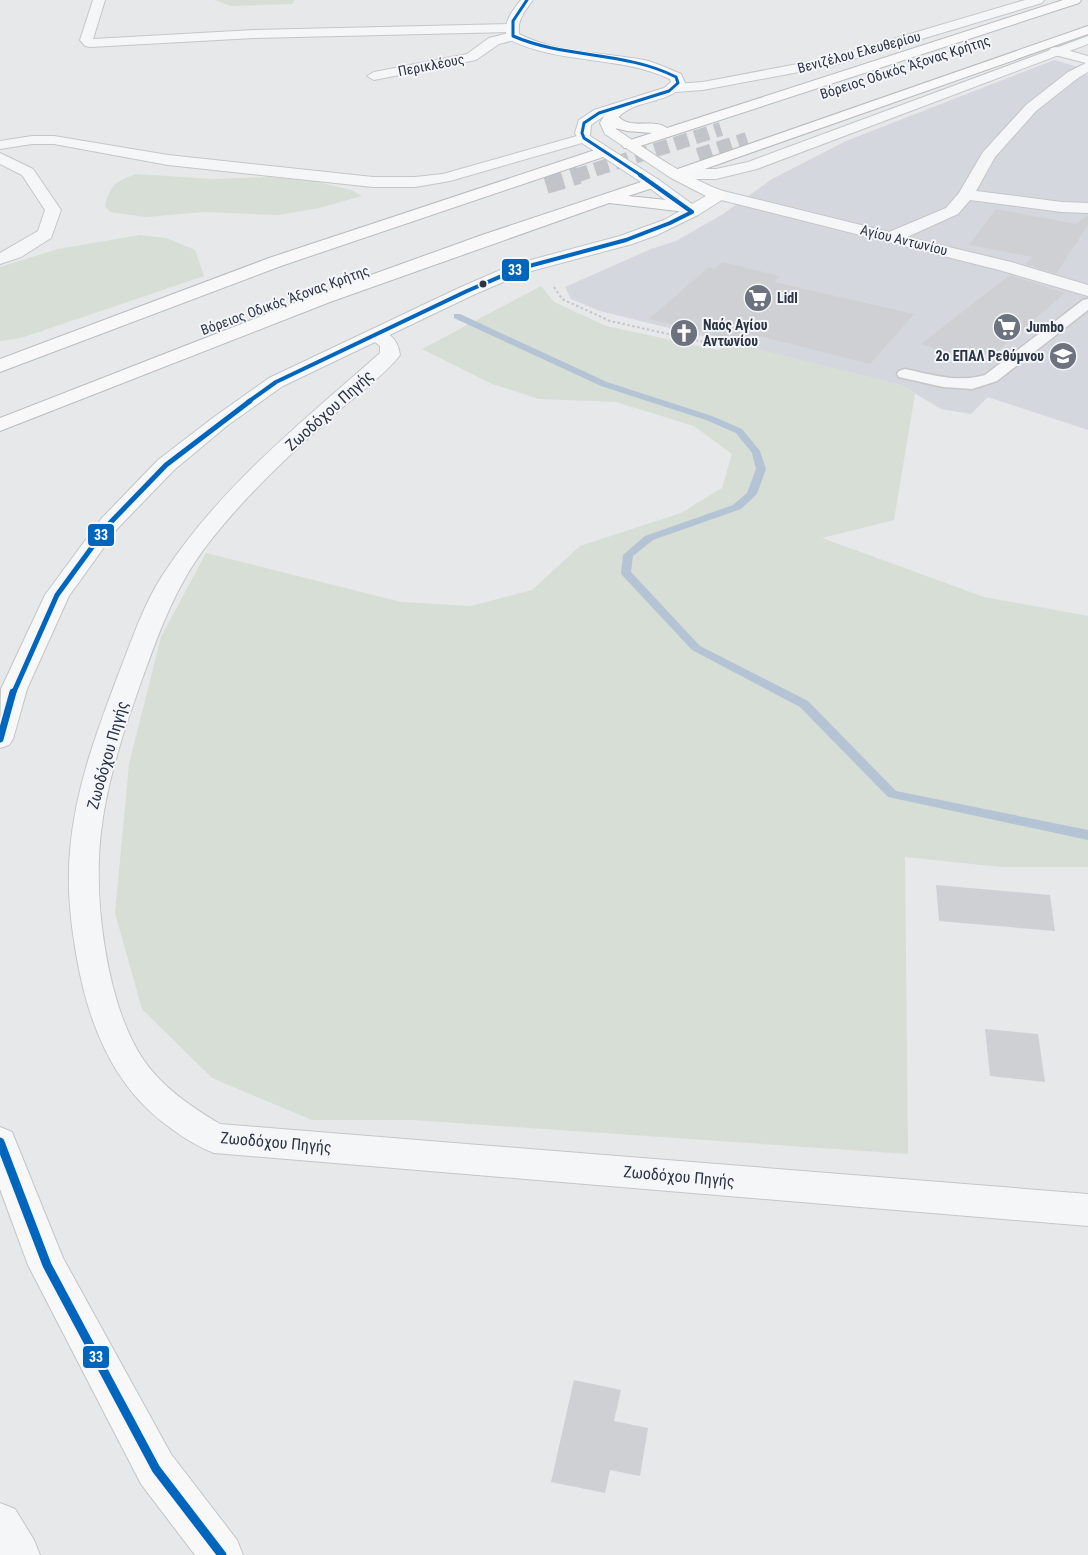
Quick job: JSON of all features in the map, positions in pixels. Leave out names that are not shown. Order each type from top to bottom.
[{"type":"main road","points":[[527,0],[514,14],[512,32],[523,42],[558,51],[658,68],[676,77],[678,83],[670,92],[623,104],[591,118],[582,128],[593,144],[689,209]]},
{"type":"main road","points":[[0,366],[275,262],[544,179],[593,144],[629,144],[1075,0]]},
{"type":"main road","name":"Βόρειος Οδικός Άξονας Κρήτης","points":[[721,129],[1088,6]]},
{"type":"main road","name":"Βόρειος Οδικός Άξονας Κρήτης","points":[[747,139],[1088,22]]},
{"type":"main road","points":[[0,426],[276,317],[596,201],[653,183],[1088,30]]},
{"type":"main road","points":[[623,104],[607,123],[610,131],[677,174],[705,190],[719,195]]},
{"type":"main road","points":[[611,117],[616,124],[627,127],[675,129]]},
{"type":"main road","name":"Βόρειος Οδικός Άξονας Κρήτης","points":[[0,382],[544,179]]},
{"type":"main road","points":[[0,738],[14,689],[56,595],[109,524],[166,466],[237,410],[276,382],[467,291],[518,269],[626,240],[670,223],[689,209],[719,195]]},
{"type":"main road","name":"Βόρειος Οδικός Άξονας Κρήτης","points":[[0,410],[300,294],[573,196]]},
{"type":"main road","points":[[596,201],[626,200],[689,209]]},
{"type":"main road","points":[[0,352],[47,345],[85,333]]},
{"type":"main road","points":[[0,1142],[47,1265],[152,1461],[222,1555]]},
{"type":"street","points":[[99,0],[86,40],[90,43],[254,34],[512,32]]},
{"type":"street","name":"Βενιζέλου Ελευθερίου","points":[[675,88],[703,86],[831,62],[1028,1]]},
{"type":"street","name":"Περικλέους","points":[[374,76],[471,57],[494,41],[512,32]]},
{"type":"street","points":[[677,174],[716,174],[752,166],[1088,40]]},
{"type":"street","points":[[1056,51],[1086,67]]},
{"type":"street","points":[[892,237],[952,211],[966,195],[988,156],[1031,108],[1086,67]]},
{"type":"street","points":[[0,145],[32,140],[54,140],[168,160],[373,182],[415,182],[444,178],[593,144]]},
{"type":"street","points":[[0,158],[28,172],[53,210],[45,234],[15,253],[0,258]]},
{"type":"street","points":[[719,195],[752,166]]},
{"type":"street","name":"Αγίου Αντωνίου","points":[[719,195],[1006,266],[1088,291]]},
{"type":"street","points":[[966,195],[1062,207],[1088,208]]},
{"type":"street","name":"Ζωοδόχου Πηγής","points":[[375,335],[389,344],[390,355],[249,482],[198,541],[174,574],[155,610],[123,698],[93,794],[84,852],[84,911],[96,974],[114,1038],[132,1069],[159,1101],[186,1122],[214,1138],[1088,1210]]},
{"type":"street","points":[[0,1524],[20,1555]]},
{"type":"lane","points":[[905,374],[943,382],[972,384],[990,378],[1088,303]]},
{"type":"path","points":[[540,263],[562,299],[610,322],[714,344]]},
{"type":"shaded area","points":[[214,0],[295,0],[292,4],[231,6]]},
{"type":"shaded area","points":[[1054,60],[1078,67],[1070,71],[1088,75],[1088,430],[988,397],[971,414],[941,409],[901,385],[600,311],[571,299],[565,287],[651,249],[676,241],[723,214],[772,179],[846,141]]},
{"type":"shaded area","points":[[136,174],[212,179],[267,177],[313,181],[351,190],[362,196],[319,208],[278,215],[204,212],[146,217],[110,212],[105,206],[112,188],[123,179]]},
{"type":"shaded area","points":[[140,235],[166,238],[195,250],[204,276],[21,338],[0,341],[0,267],[58,249]]},
{"type":"shaded area","points":[[541,286],[554,302],[606,326],[718,350],[729,342],[901,385],[915,394],[894,520],[822,538],[984,597],[1088,616],[1088,867],[1001,867],[905,857],[908,1154],[413,1120],[312,1120],[212,1078],[142,1009],[115,913],[129,764],[161,637],[206,553],[401,602],[471,606],[532,590],[580,546],[681,513],[722,488],[732,454],[694,426],[616,402],[539,399],[492,384],[422,349]]},
{"type":"building","points":[[996,209],[1076,224],[1088,215],[1088,225],[1056,274],[1025,264],[1033,257],[969,245]]},
{"type":"building","name":"Lidl","points":[[722,262],[780,276],[774,282],[914,314],[870,364],[751,334],[742,342],[649,319],[709,267],[715,269]]},
{"type":"building","points":[[1010,275],[1065,293],[982,364],[921,344]]},
{"type":"building","points":[[936,885],[1050,895],[1055,931],[939,921]]},
{"type":"building","points":[[985,1029],[1038,1034],[1045,1082],[990,1076]]},
{"type":"building","points":[[574,1380],[621,1390],[614,1421],[648,1428],[640,1476],[610,1470],[605,1493],[551,1482]]},
{"type":"waterway","points":[[457,316],[604,384],[709,418],[739,431],[757,453],[761,469],[752,494],[737,507],[649,538],[628,555],[626,573],[696,648],[804,704],[892,794],[1088,835]]},
{"type":"tunnel","points":[[575,176],[721,129]]},
{"type":"tunnel","points":[[698,155],[747,139]]},
{"type":"tunnel","points":[[546,185],[579,175]]},
{"type":"transit line","name":"33","points":[[0,739],[14,689],[57,595],[109,524],[166,465],[221,421],[276,382],[467,291],[518,269],[626,240],[670,223],[692,212],[653,183],[584,138],[582,133],[584,123],[599,113],[669,91],[678,83],[676,77],[648,65],[545,48],[513,36],[513,21],[527,0]]},
{"type":"transit line","name":"33","points":[[0,1142],[47,1265],[156,1469],[222,1555]]},
{"type":"place","name":"Lidl","points":[[758,298]]},
{"type":"place","name":"Jumbo","points":[[1007,327]]},
{"type":"place","name":"Ναός Αγίου Αντωνίου","points":[[684,333]]},
{"type":"place","name":"2ο ΕΠΑΛ Ρεθύμνου","points":[[1063,356]]}]
